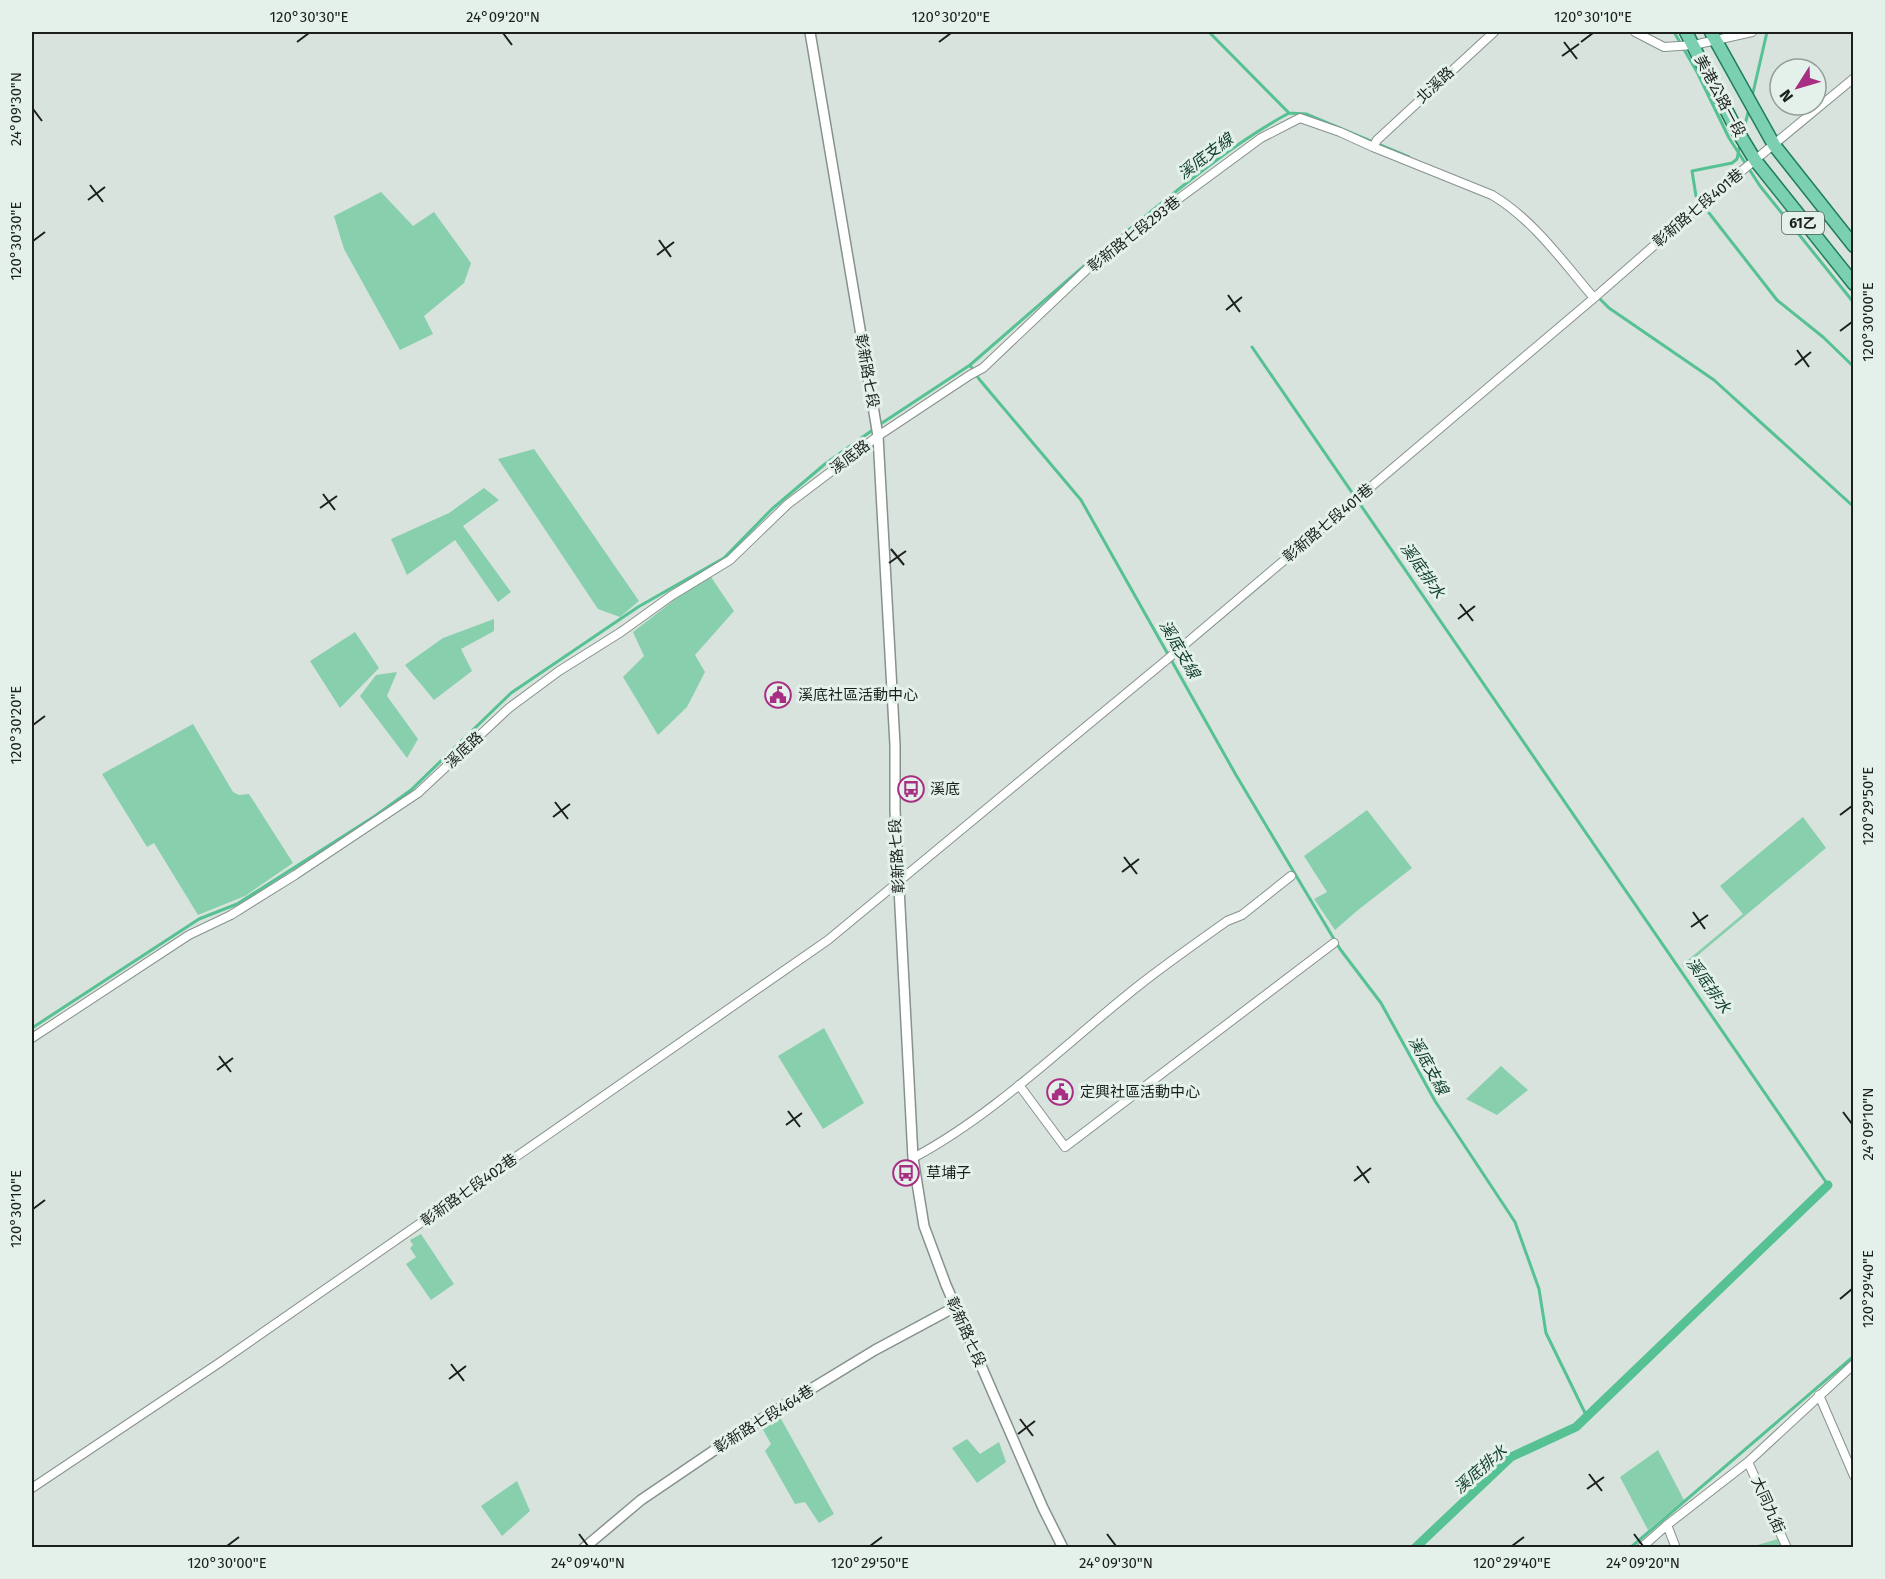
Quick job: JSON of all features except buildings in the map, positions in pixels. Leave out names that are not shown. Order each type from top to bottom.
[{"type":"main road","name":"美港公路一段","points":[[1686,32],[1755,160]]},
{"type":"main road","name":"美港公路一段","points":[[1713,36],[1774,145]]},
{"type":"main road","name":"61乙","points":[[1774,145],[1854,246]]},
{"type":"main road","name":"61乙","points":[[1755,160],[1854,284]]},
{"type":"street","name":"彰新路七段","points":[[810,32],[878,436],[895,745],[895,810],[913,1158],[924,1226],[956,1307],[1043,1508],[1064,1548]]},
{"type":"street","name":"北溪路","points":[[1375,143],[1494,32]]},
{"type":"street","points":[[1635,32],[1664,47],[1694,45],[1713,36],[1752,32]]},
{"type":"street","name":"彰新路七段401巷","points":[[899,883],[1854,78]]},
{"type":"street","name":"彰新路七段293巷","points":[[878,436],[983,368],[1101,256],[1261,138],[1300,118],[1375,143],[1492,195],[1507,204],[1532,226],[1594,298]]},
{"type":"street","name":"溪底路","points":[[32,1038],[189,935],[231,915],[295,875],[418,793],[509,708],[559,671],[621,632],[671,596],[730,560],[788,504],[878,436]]},
{"type":"street","points":[[913,1158],[948,1137],[1019,1085],[1142,983],[1227,921],[1242,915],[1291,876]]},
{"type":"street","name":"彰新路七段402巷","points":[[32,1488],[219,1363],[784,972],[899,883]]},
{"type":"street","points":[[1019,1085],[1065,1147],[1334,943]]},
{"type":"street","name":"彰新路七段464巷","points":[[584,1548],[640,1500],[747,1428],[875,1350],[956,1307]]},
{"type":"street","points":[[1641,1548],[1667,1524],[1748,1462],[1854,1364]]},
{"type":"street","points":[[1819,1395],[1854,1476]]},
{"type":"street","name":"大同九街","points":[[1748,1462],[1787,1548]]},
{"type":"street","points":[[1667,1524],[1676,1548]]},
{"type":"green space","points":[[381,192],[413,226],[434,212],[471,263],[464,283],[424,316],[433,334],[400,350],[344,249],[334,216]]},
{"type":"green space","points":[[534,449],[639,601],[620,617],[598,609],[498,459]]},
{"type":"green space","points":[[484,488],[499,500],[463,526],[511,592],[498,602],[455,540],[407,575],[391,539],[449,513]]},
{"type":"green space","points":[[711,577],[734,611],[695,655],[705,672],[687,707],[658,735],[623,677],[644,656],[633,632],[696,583]]},
{"type":"green space","points":[[494,619],[494,631],[461,649],[472,671],[434,700],[405,665],[443,638]]},
{"type":"green space","points":[[355,632],[379,668],[340,708],[310,661]]},
{"type":"green space","points":[[397,672],[387,696],[418,739],[407,758],[360,696],[376,675]]},
{"type":"green space","points":[[193,724],[233,792],[239,795],[249,794],[293,863],[245,896],[198,915],[154,843],[147,847],[102,774]]},
{"type":"green space","points":[[1367,810],[1412,868],[1335,930],[1314,899],[1327,892],[1304,856]]},
{"type":"green space","points":[[1803,817],[1826,848],[1684,967],[1682,965],[1743,914],[1720,886]]},
{"type":"green space","points":[[824,1028],[864,1103],[823,1129],[778,1056]]},
{"type":"green space","points":[[1501,1066],[1528,1090],[1497,1115],[1466,1099]]},
{"type":"green space","points":[[421,1234],[454,1284],[431,1300],[406,1264],[416,1257],[410,1248],[413,1245],[410,1240]]},
{"type":"green space","points":[[780,1417],[834,1514],[819,1523],[805,1502],[795,1504],[765,1451],[771,1444],[762,1428]]},
{"type":"green space","points":[[967,1439],[980,1454],[999,1442],[1006,1462],[977,1483],[952,1448]]},
{"type":"green space","points":[[1658,1450],[1684,1500],[1648,1530],[1620,1477]]},
{"type":"green space","points":[[517,1481],[530,1511],[502,1536],[481,1506]]},
{"type":"green space","points":[[1778,1539],[1782,1547],[1751,1547]]},
{"type":"waterway","name":"溪底支線","points":[[1106,248],[1218,159],[1289,113],[1209,32]]},
{"type":"waterway","points":[[1674,32],[1697,72],[1729,138],[1760,186],[1854,303]]},
{"type":"waterway","points":[[1752,97],[1767,32]]},
{"type":"waterway","points":[[1743,132],[1749,109]]},
{"type":"waterway","points":[[1289,113],[1306,114],[1409,157]]},
{"type":"waterway","points":[[1696,196],[1692,171],[1732,163],[1737,159],[1740,144]]},
{"type":"waterway","points":[[1709,213],[1777,300],[1823,337],[1854,367]]},
{"type":"waterway","name":"溪底支線","points":[[1091,260],[970,365],[979,379],[1081,500],[1236,775],[1340,949],[1381,1003],[1435,1101],[1515,1222],[1539,1289],[1546,1333],[1587,1417]]},
{"type":"waterway","points":[[1598,297],[1609,308],[1714,380],[1854,507]]},
{"type":"waterway","name":"溪底排水","points":[[1252,347],[1828,1185]]},
{"type":"waterway","points":[[879,425],[970,365]]},
{"type":"waterway","points":[[32,1028],[199,919],[237,904],[375,816],[411,790],[511,693],[638,607],[724,558],[772,509],[825,464],[874,429]]},
{"type":"waterway","name":"溪底排水","points":[[1415,1548],[1511,1457],[1576,1427],[1828,1185]]},
{"type":"waterway","points":[[1630,1548],[1854,1356]]},
{"type":"waterway","points":[[701,1464],[794,1404]]},
{"type":"place","name":"溪底社區活動中心","points":[[778,695]]},
{"type":"place","name":"溪底","points":[[911,789]]},
{"type":"place","name":"定興社區活動中心","points":[[1060,1092]]},
{"type":"place","name":"草埔子","points":[[906,1173]]}]
